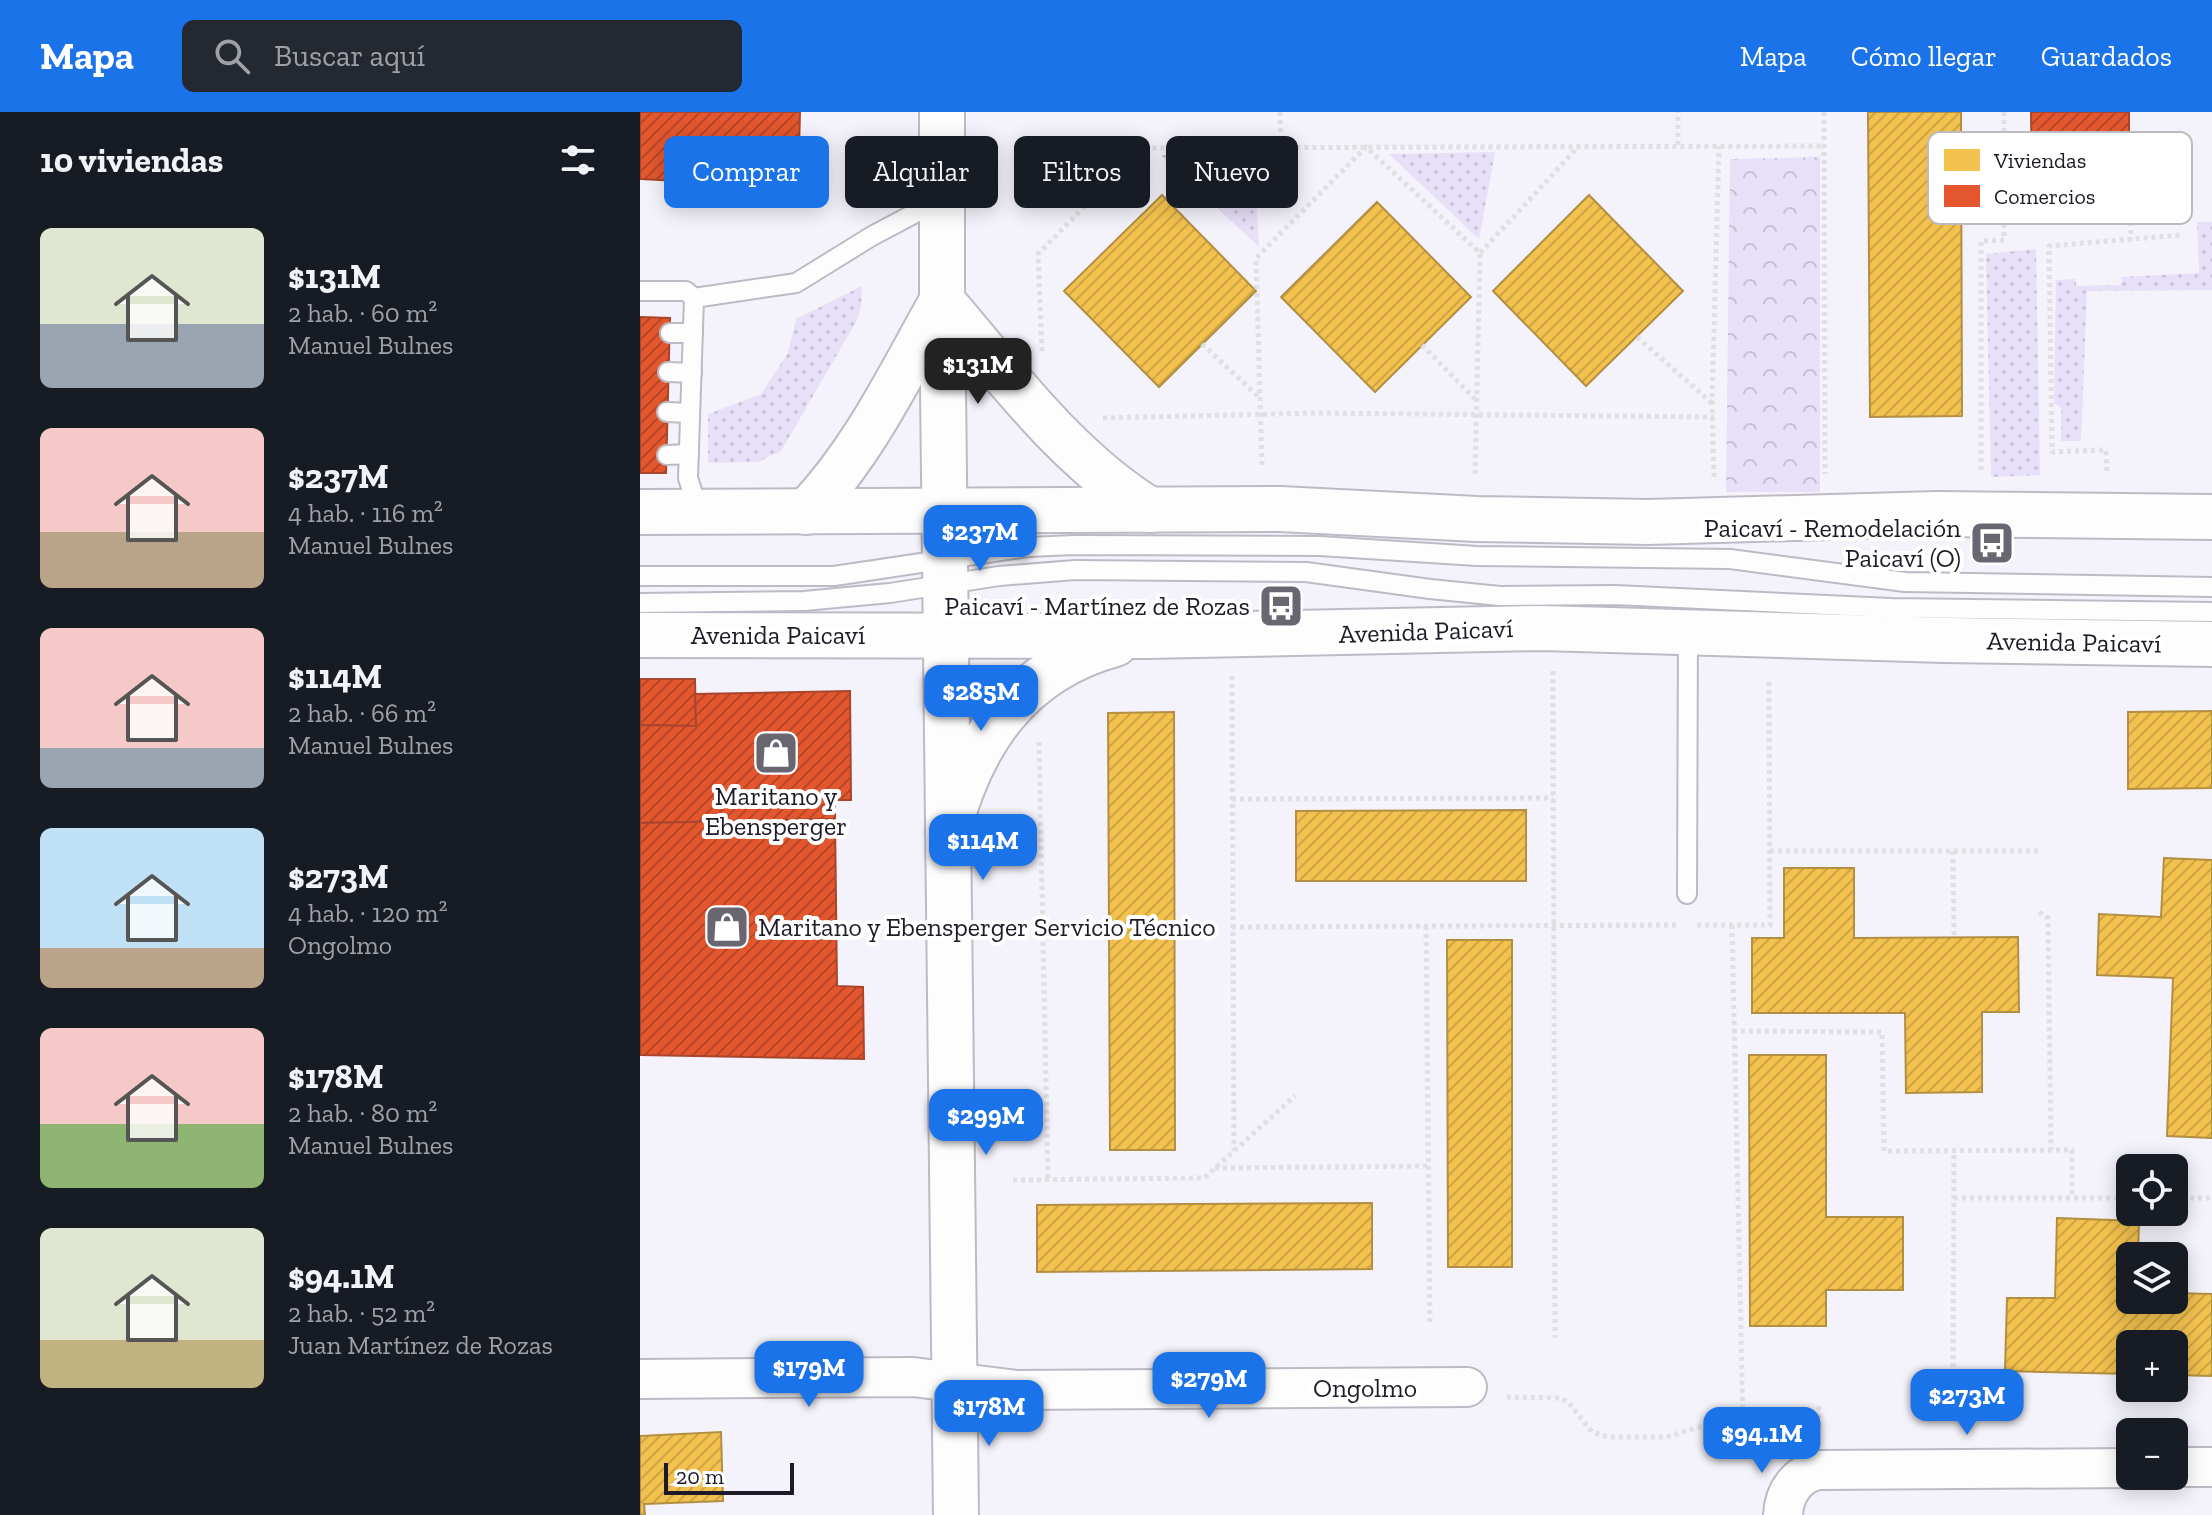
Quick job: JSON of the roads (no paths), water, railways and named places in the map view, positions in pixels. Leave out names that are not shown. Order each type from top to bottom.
[{"type":"main road","points":[[942,112],[942,136]]},
{"type":"main road","points":[[943,208],[956,1515]]},
{"type":"main road","points":[[942,301],[1083,460],[1123,493],[1150,510]]},
{"type":"main road","points":[[806,512],[840,475],[942,301]]},
{"type":"main road","points":[[640,512],[694,495],[806,512],[1322,510],[1477,519],[1648,522],[1937,514],[2212,517]]},
{"type":"main road","name":"Avenida Paicaví","points":[[640,635],[1146,636],[1476,628],[2212,644]]},
{"type":"main road","points":[[948,832],[970,765],[984,739],[1021,695],[1065,664],[1104,647],[1146,636]]},
{"type":"street","name":"Ongolmo","points":[[640,1379],[913,1377],[1016,1390],[1467,1387]]},
{"type":"street","points":[[2188,1467],[2212,1467]]},
{"type":"street","points":[[1783,1515],[1785,1498],[1810,1471],[2116,1468]]},
{"type":"lane","points":[[640,291],[686,291],[694,298],[796,283],[872,236],[926,208]]},
{"type":"lane","points":[[694,298],[689,454],[694,495]]},
{"type":"lane","points":[[670,333],[693,333]]},
{"type":"lane","points":[[668,372],[692,373]]},
{"type":"lane","points":[[667,412],[690,413]]},
{"type":"lane","points":[[667,455],[689,454]]},
{"type":"lane","points":[[640,603],[804,601],[890,593],[1028,547],[1306,546],[1477,556],[1730,559],[1858,577],[1945,584],[2212,587]]},
{"type":"lane","points":[[640,576],[946,573],[999,576],[1075,570],[1306,572],[1500,596],[1615,595],[1891,608],[2212,612]]},
{"type":"lane","points":[[1738,601],[1944,640]]},
{"type":"lane","points":[[1687,894],[1688,631]]},
{"type":"place","name":"Paicaví - Remodelación Paicaví (O)","points":[[1992,543]]},
{"type":"place","name":"Paicaví - Martínez de Rozas","points":[[1281,606]]},
{"type":"place","name":"Maritano y Ebensperger","points":[[776,753]]},
{"type":"place","name":"Maritano y Ebensperger Servicio Técnico","points":[[727,927]]}]
